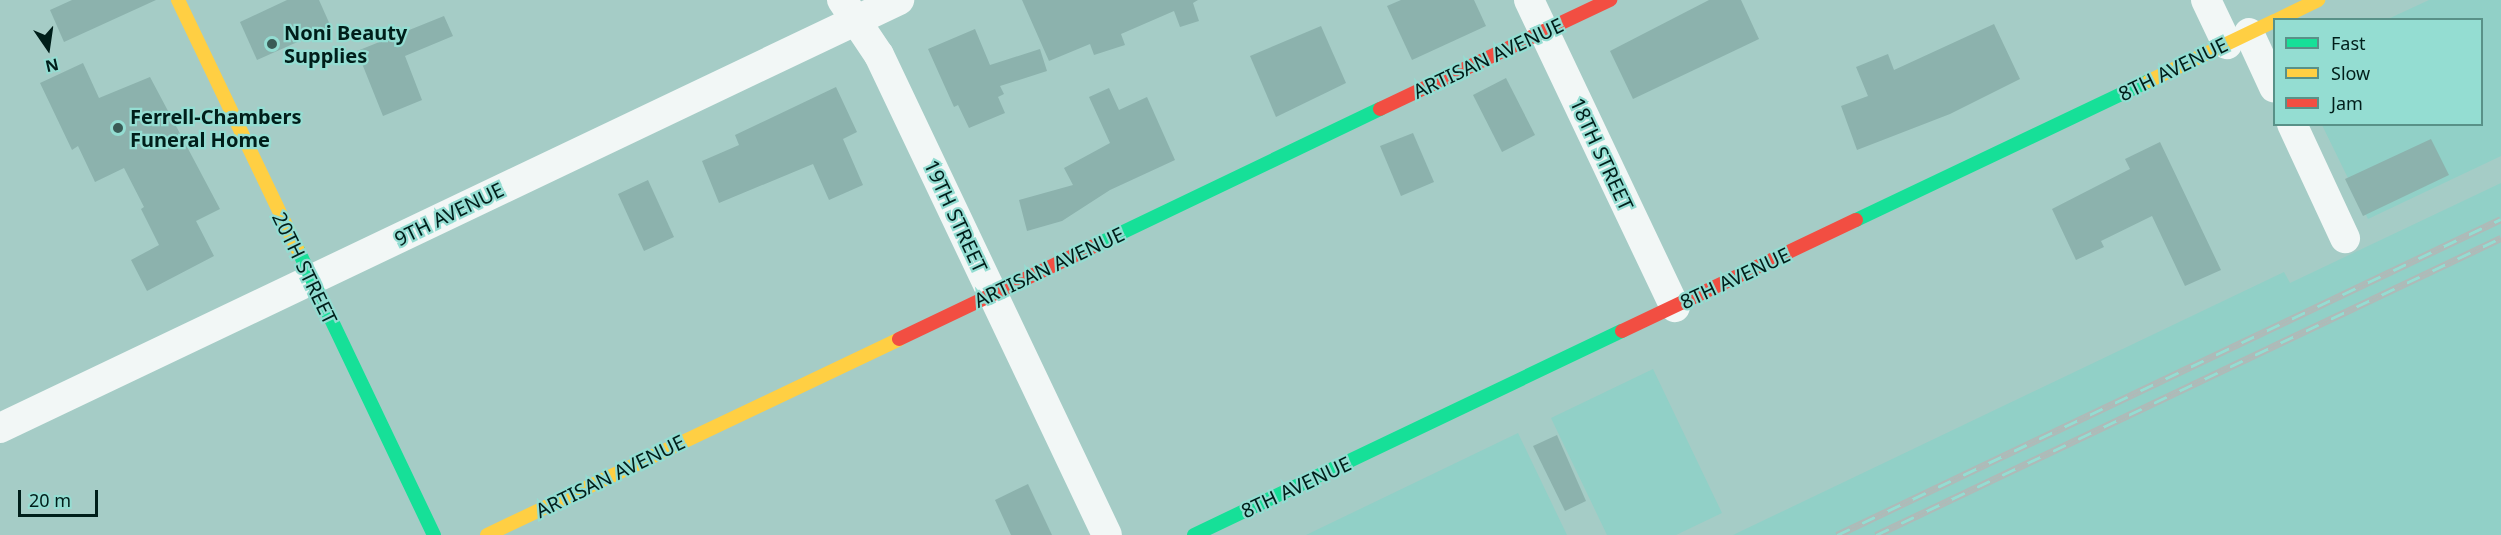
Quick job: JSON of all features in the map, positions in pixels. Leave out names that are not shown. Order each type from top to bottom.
[{"type":"main road","name":"20TH STREET","points":[[178,0],[434,535]]},
{"type":"main road","name":"ARTISAN AVENUE","points":[[487,535],[1610,0]]},
{"type":"main road","name":"8TH AVENUE","points":[[2280,18],[2318,0]]},
{"type":"main road","name":"8TH AVENUE","points":[[1194,535],[2273,21]]},
{"type":"street","name":"9TH AVENUE","points":[[0,428],[311,280],[850,10],[899,0]]},
{"type":"street","name":"18TH STREET","points":[[1529,0],[1675,307]]},
{"type":"street","points":[[2206,0],[2257,29],[2273,84]]},
{"type":"street","name":"19TH STREET","points":[[850,10],[879,55],[1107,535]]},
{"type":"street","points":[[2293,126],[2345,238]]},
{"type":"shaded area","points":[[2429,0],[2501,0],[2501,156],[2368,219],[2322,126],[2483,126],[2483,18],[2390,18]]},
{"type":"shaded area","points":[[2501,183],[2501,535],[1733,535],[2284,272],[2290,283]]},
{"type":"shaded area","points":[[1653,369],[1722,513],[1676,535],[1607,535],[1551,418]]},
{"type":"shaded area","points":[[1518,433],[1567,535],[1306,535]]},
{"type":"building","points":[[72,0],[156,0],[64,42],[50,10]]},
{"type":"building","name":"Noni Beauty Supplies","points":[[287,0],[319,0],[331,27],[257,60],[240,22]]},
{"type":"building","points":[[1022,0],[1198,0],[1193,3],[1199,21],[1180,27],[1174,11],[1121,34],[1125,45],[1094,55],[1090,44],[1049,61]]},
{"type":"building","points":[[1401,0],[1474,0],[1486,26],[1412,60],[1387,6]]},
{"type":"building","points":[[1709,0],[1741,0],[1759,39],[1633,99],[1610,51]]},
{"type":"building","points":[[444,16],[453,36],[405,56],[422,100],[383,116],[357,51]]},
{"type":"building","points":[[1994,24],[2020,79],[1950,114],[1857,150],[1841,106],[1868,96],[1856,67],[1888,54],[1894,70]]},
{"type":"building","points":[[1321,26],[1346,83],[1276,117],[1250,56]]},
{"type":"building","points":[[975,29],[990,65],[1040,49],[1047,71],[1000,86],[1004,94],[998,97],[1005,113],[969,128],[958,105],[954,107],[928,49]]},
{"type":"building","points":[[83,63],[99,98],[150,77],[220,209],[196,221],[214,256],[147,291],[131,260],[159,245],[141,209],[144,207],[124,168],[95,182],[78,146],[72,150],[40,83]]},
{"type":"building","points":[[1506,78],[1535,135],[1502,152],[1473,95]]},
{"type":"building","points":[[836,87],[857,132],[843,139],[863,185],[829,200],[813,164],[719,203],[702,161],[739,145],[735,135]]},
{"type":"building","points":[[1109,88],[1119,110],[1147,97],[1175,160],[1110,190],[1062,221],[1027,231],[1019,200],[1073,185],[1064,168],[1110,143],[1089,97]]},
{"type":"building","points":[[1413,133],[1434,182],[1401,196],[1380,146]]},
{"type":"building","points":[[2431,139],[2449,175],[2363,216],[2345,179]]},
{"type":"building","points":[[2160,142],[2221,270],[2185,286],[2152,216],[2101,241],[2104,247],[2076,260],[2052,209],[2130,169],[2125,159]]},
{"type":"building","points":[[648,180],[674,237],[644,251],[618,194]]},
{"type":"building","points":[[1557,435],[1586,501],[1565,511],[1533,446]]},
{"type":"building","points":[[1028,484],[1052,535],[1011,535],[995,500]]},
{"type":"railway","points":[[1837,535],[2501,219]]},
{"type":"railway","points":[[1876,535],[2501,238]]},
{"type":"traffic: fast","points":[[1856,220],[2149,81]]},
{"type":"traffic: fast","points":[[1096,245],[1380,109]]},
{"type":"traffic: fast","points":[[298,250],[434,535]]},
{"type":"traffic: fast","points":[[1194,535],[1622,331]]},
{"type":"traffic: slow","points":[[178,0],[298,250]]},
{"type":"traffic: slow","points":[[2281,18],[2318,0]]},
{"type":"traffic: slow","points":[[2149,81],[2273,21]]},
{"type":"traffic: slow","points":[[487,535],[899,339]]},
{"type":"traffic: jam","points":[[1380,109],[1610,0]]},
{"type":"traffic: jam","points":[[1622,331],[1856,220]]},
{"type":"traffic: jam","points":[[899,339],[1096,245]]},
{"type":"place","name":"Noni Beauty Supplies","points":[[272,44]]},
{"type":"place","name":"Ferrell-Chambers Funeral Home","points":[[118,128]]}]
